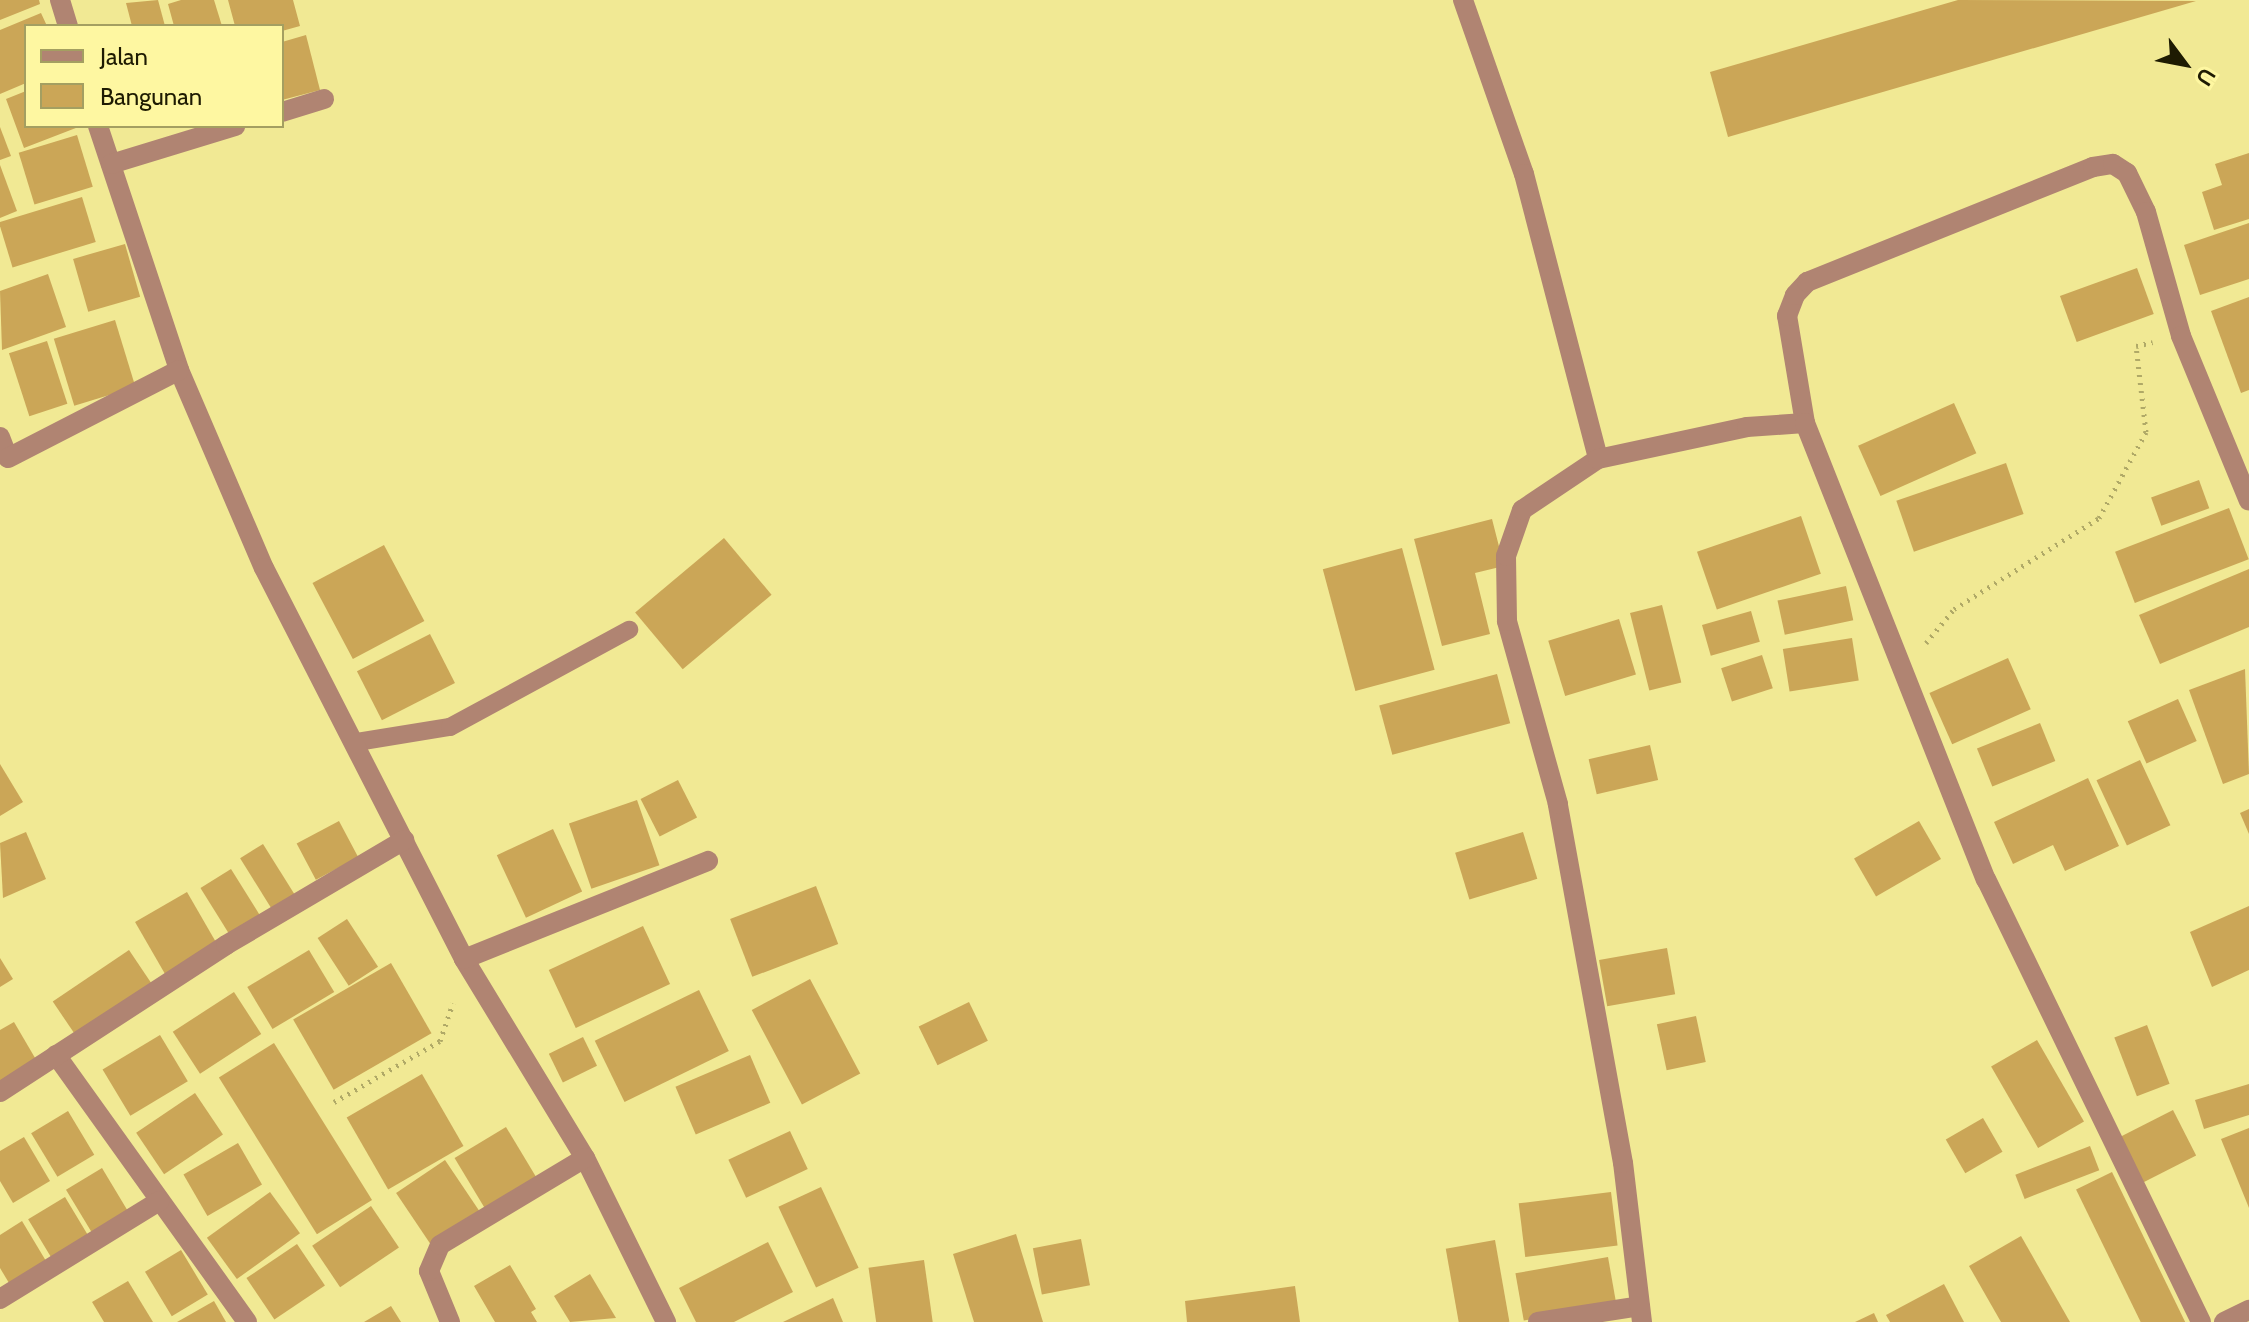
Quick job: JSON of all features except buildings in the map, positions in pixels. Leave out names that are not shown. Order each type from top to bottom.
[{"type":"street","points":[[60,0],[67,24]]},
{"type":"street","points":[[1463,0],[1524,174],[1598,459]]},
{"type":"street","points":[[284,111],[324,99]]},
{"type":"street","points":[[99,128],[179,370],[264,568],[357,742],[464,959],[585,1158],[666,1322]]},
{"type":"street","points":[[111,164],[228,128]]},
{"type":"street","points":[[2201,1322],[1986,879],[1805,423],[1787,316],[1807,282],[2093,167],[2113,164],[2127,173],[2146,212],[2181,336],[2249,501]]},
{"type":"street","points":[[0,437],[8,458],[179,370]]},
{"type":"street","points":[[1538,1322],[1641,1314],[1626,1176],[1558,804],[1507,621],[1506,556],[1522,510],[1598,459],[1747,427],[1805,423]]},
{"type":"street","points":[[0,1092],[226,945],[404,840]]},
{"type":"street","points":[[464,959],[708,861]]},
{"type":"street","points":[[56,1055],[247,1322]]},
{"type":"street","points":[[450,1322],[429,1271],[440,1245],[585,1158]]},
{"type":"street","points":[[0,1299],[159,1201]]},
{"type":"street","points":[[2224,1322],[2249,1310]]},
{"type":"lane","points":[[357,742],[450,727],[629,630]]},
{"type":"path","points":[[1904,670],[1954,609],[2099,518],[2146,432],[2136,346],[2181,336]]},
{"type":"path","points":[[334,1102],[440,1041],[464,959]]}]
